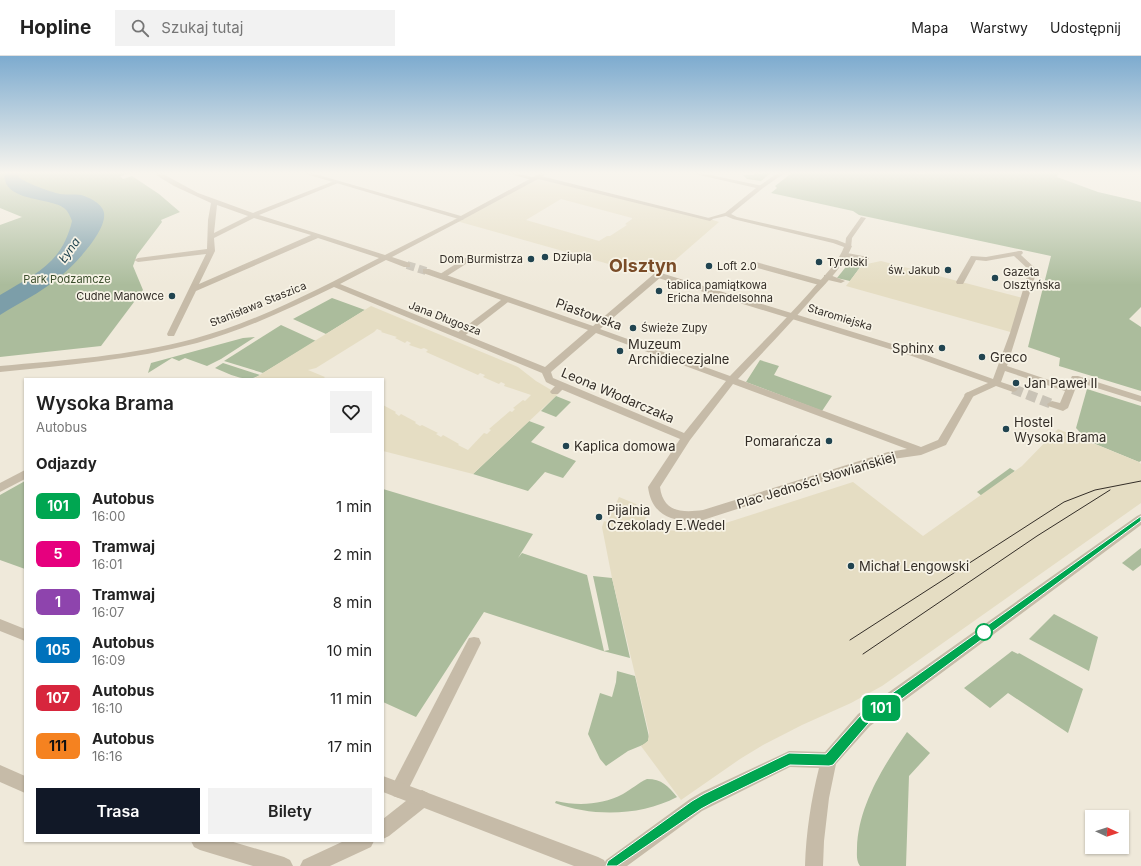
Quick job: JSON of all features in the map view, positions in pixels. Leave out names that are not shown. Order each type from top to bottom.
[{"type":"street","points":[[171,334],[211,250],[211,220],[213,210]]},
{"type":"street","points":[[237,210],[407,265]]},
{"type":"street","points":[[212,237],[271,210]]},
{"type":"street","points":[[433,210],[462,218]]},
{"type":"street","name":"Stanisława Staszica","points":[[0,369],[124,354],[194,341],[235,329],[335,284],[477,210]]},
{"type":"street","name":"Stanisława Staszica","points":[[672,210],[710,219],[727,214]]},
{"type":"street","points":[[732,210],[727,214],[735,218],[836,241],[846,250],[865,259]]},
{"type":"street","points":[[686,438],[732,380],[824,280],[846,250],[849,238],[863,218]]},
{"type":"street","points":[[192,290],[318,235]]},
{"type":"street","points":[[138,260],[211,250]]},
{"type":"street","points":[[960,282],[974,258],[986,259],[1017,254],[1033,270],[1014,333],[996,383]]},
{"type":"street","points":[[441,276],[468,260]]},
{"type":"street","points":[[753,264],[824,280],[841,281]]},
{"type":"street","name":"Piastowska","points":[[426,271],[595,330],[921,451]]},
{"type":"street","name":"Staromiejska","points":[[595,330],[658,274],[912,353],[1013,389]]},
{"type":"street","name":"Jana Długosza","points":[[335,284],[391,309],[460,335],[546,372]]},
{"type":"street","points":[[460,335],[508,299]]},
{"type":"street","points":[[546,372],[595,330]]},
{"type":"street","points":[[1002,367],[1071,390]]},
{"type":"street","name":"Leona Włodarczaka","points":[[546,372],[549,380],[558,389],[686,438]]},
{"type":"street","points":[[1052,404],[1063,408],[1075,378],[1141,399]]},
{"type":"street","name":"Plac Jedności Słowiańskiej","points":[[686,438],[654,487],[654,494],[657,502],[664,509],[679,516],[692,517],[703,515],[892,455],[921,451],[942,442],[969,395],[996,383]]},
{"type":"street","points":[[0,488],[24,475]]},
{"type":"street","points":[[814,866],[815,841],[820,798],[829,760],[864,720],[1141,519]]},
{"type":"street","points":[[0,625],[24,635]]},
{"type":"street","points":[[399,790],[474,644]]},
{"type":"street","points":[[612,866],[696,805],[708,798],[789,759],[829,760]]},
{"type":"street","points":[[0,773],[24,785]]},
{"type":"street","points":[[384,784],[598,866]]},
{"type":"street","points":[[384,829],[422,799]]},
{"type":"street","points":[[203,842],[284,866]]},
{"type":"street","points":[[309,866],[363,842]]},
{"type":"green space","name":"Park Podzamcze","points":[[4,210],[177,210],[180,212],[161,220],[162,222],[137,255],[133,266],[143,290],[101,346],[0,357],[0,225],[22,217]]},
{"type":"green space","points":[[848,210],[1141,210],[1141,307],[1129,319],[1141,327],[1141,391],[1059,366],[1060,358],[1028,347],[1051,256],[859,215]]},
{"type":"green space","points":[[849,263],[861,266],[850,281],[837,278]]},
{"type":"green space","points":[[332,298],[365,310],[326,334],[293,319]]},
{"type":"green space","points":[[281,325],[316,341],[263,373],[224,361]]},
{"type":"green space","points":[[255,337],[221,359],[207,366],[185,358],[179,361],[172,358],[148,373],[151,363],[243,338]]},
{"type":"green space","points":[[760,360],[779,366],[774,375],[832,396],[822,411],[746,382]]},
{"type":"green space","points":[[223,363],[260,375],[255,378],[244,378],[215,368]]},
{"type":"green space","points":[[1087,389],[1141,406],[1141,461],[1139,462],[1088,441],[1076,428]]},
{"type":"green space","points":[[556,396],[571,402],[556,417],[541,411]]},
{"type":"green space","points":[[529,421],[545,427],[531,442],[576,461],[563,478],[545,472],[528,491],[473,474]]},
{"type":"green space","points":[[1010,468],[1015,471],[982,496],[977,492]]},
{"type":"green space","points":[[24,482],[24,569],[0,560],[0,495]]},
{"type":"green space","points":[[384,489],[533,534],[518,558],[522,553],[587,575],[604,651],[609,650],[593,576],[612,578],[630,658],[603,651],[484,612],[416,717],[384,702]]},
{"type":"green space","points":[[1141,548],[1141,565],[1133,571],[1122,563]]},
{"type":"green space","points":[[1054,614],[1098,637],[1089,671],[1029,639]]},
{"type":"green space","points":[[1012,651],[1018,654],[1019,653],[1083,689],[1068,733],[1008,693],[990,708],[964,688]]},
{"type":"green space","points":[[617,671],[635,676],[649,737],[645,744],[628,751],[606,766],[600,759],[588,734],[600,693],[612,697]]},
{"type":"green space","points":[[907,732],[930,753],[909,776],[906,866],[860,866],[857,855],[858,832],[867,802],[881,772]]},
{"type":"green space","points":[[647,779],[661,782],[677,797],[648,808],[617,812],[585,811],[555,803],[556,801],[573,804],[590,804],[615,798]]},
{"type":"shaded area","points":[[472,210],[543,210],[526,220],[599,241],[627,225],[625,224],[632,219],[601,210],[673,210],[719,222],[658,275],[637,272],[453,220]]},
{"type":"shaded area","points":[[881,261],[1023,298],[1014,333],[846,286],[862,265]]},
{"type":"shaded area","points":[[371,306],[518,367],[536,381],[558,394],[473,474],[384,451],[384,406],[396,412],[395,413],[399,416],[401,414],[416,422],[415,423],[420,426],[422,425],[438,433],[436,434],[441,437],[443,435],[468,450],[484,433],[487,434],[491,430],[489,429],[510,411],[512,412],[515,409],[513,408],[523,400],[525,401],[531,395],[504,386],[505,384],[501,382],[499,384],[483,377],[485,375],[480,373],[478,375],[426,352],[428,350],[424,348],[421,349],[409,345],[411,343],[407,341],[405,343],[395,338],[397,337],[381,332],[382,331],[377,329],[316,368],[308,370],[325,377],[324,378],[255,378]]},
{"type":"shaded area","points":[[1058,429],[1139,462],[1141,464],[1141,503],[882,686],[851,703],[802,725],[763,745],[681,800],[641,746],[648,741],[649,733],[612,578],[602,527],[604,521],[610,523],[608,521],[619,497],[636,504],[651,524],[667,530],[690,532],[710,528],[853,482],[923,536],[1022,466]]},
{"type":"water","name":"Łyna","points":[[66,210],[103,210],[103,221],[94,240],[79,259],[63,274],[44,289],[0,315],[0,295],[36,274],[54,258],[61,248],[72,221]]},
{"type":"tunnel","points":[[407,265],[426,271]]},
{"type":"tunnel","points":[[1013,389],[1052,404]]},
{"type":"tram line","points":[[850,640],[1064,502],[1095,490],[1141,481]]},
{"type":"tram line","points":[[863,654],[1037,536],[1110,490]]},
{"type":"bus line","name":"101","points":[[613,866],[696,805],[708,798],[789,759],[829,760],[864,720],[1141,519]]},
{"type":"place","name":"Dziupla","points":[[545,257]]},
{"type":"place","name":"Dom Burmistrza","points":[[531,259]]},
{"type":"place","name":"Tyrolski","points":[[819,262]]},
{"type":"place","name":"Loft 2.0","points":[[709,266]]},
{"type":"place","name":"św. Jakub","points":[[948,270]]},
{"type":"place","name":"Gazeta Olsztyńska","points":[[995,278]]},
{"type":"place","name":"tablica pamiątkowa Ericha Mendelsohna","points":[[659,291]]},
{"type":"place","name":"Cudne Manowce","points":[[172,296]]},
{"type":"place","name":"Świeże Zupy","points":[[633,328]]},
{"type":"place","name":"Sphinx","points":[[942,348]]},
{"type":"place","name":"Muzeum Archidiecezjalne","points":[[620,351]]},
{"type":"place","name":"Greco","points":[[982,357]]},
{"type":"place","name":"Jan Paweł II","points":[[1016,383]]},
{"type":"place","name":"Hostel Wysoka Brama","points":[[1006,429]]},
{"type":"place","name":"Pomarańcza","points":[[829,441]]},
{"type":"place","name":"Kaplica domowa","points":[[566,446]]},
{"type":"place","name":"Pijalnia Czekolady E.Wedel","points":[[599,517]]},
{"type":"place","name":"Michał Lengowski","points":[[851,566]]},
{"type":"district","name":"Olsztyn","points":[[643,265]]}]
